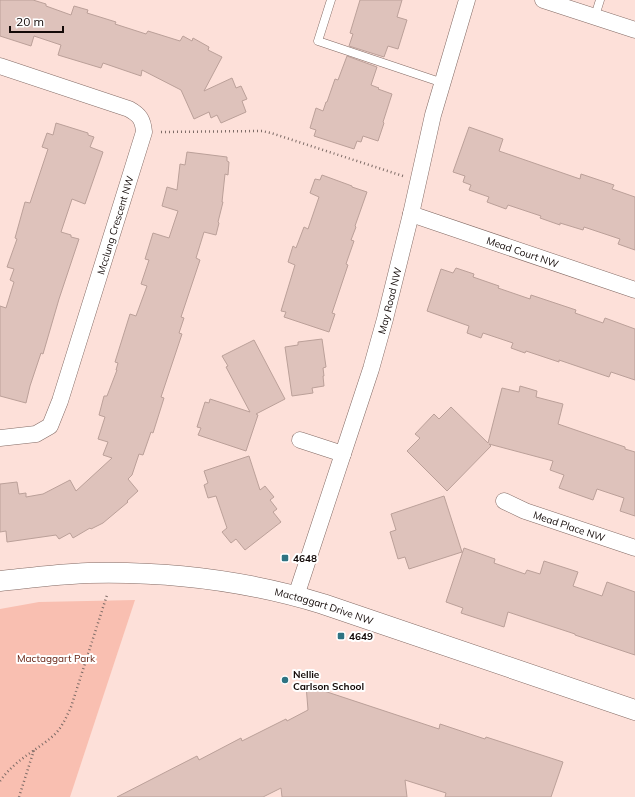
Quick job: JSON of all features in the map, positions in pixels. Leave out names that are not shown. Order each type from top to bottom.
[{"type":"street","name":"May Road NW","points":[[296,596],[371,369],[411,214],[433,115],[467,0]]},
{"type":"street","points":[[543,0],[635,30]]},
{"type":"street","points":[[0,66],[136,112],[144,124],[144,132]]},
{"type":"street","name":"Mcclung Crescent NW","points":[[0,438],[36,434],[50,426],[60,401],[144,132]]},
{"type":"street","name":"Mead Court NW","points":[[411,214],[635,290]]},
{"type":"street","points":[[300,440],[343,454]]},
{"type":"street","name":"Mead Place NW","points":[[504,501],[525,512],[635,548]]},
{"type":"street","name":"Mactaggart Drive NW","points":[[0,581],[87,573],[122,573],[201,579],[233,583],[268,590],[323,604],[635,710]]},
{"type":"lane","points":[[331,0],[318,41],[443,83]]},
{"type":"lane","points":[[594,16],[600,0]]},
{"type":"path","points":[[144,132],[262,131],[279,135],[418,180]]},
{"type":"path","points":[[0,780],[10,767],[53,736],[66,719],[71,708],[107,595]]},
{"type":"path","points":[[19,797],[34,749]]},
{"type":"green space","name":"Mactaggart Park","points":[[135,600],[70,797],[0,797],[0,609],[39,602]]},
{"type":"building","points":[[0,0],[33,0],[71,15],[74,6],[88,10],[87,13],[116,22],[115,24],[146,34],[148,31],[180,41],[183,36],[192,41],[193,38],[209,47],[208,50],[222,57],[204,91],[232,78],[236,88],[241,86],[247,99],[242,101],[246,112],[221,123],[217,115],[211,118],[209,112],[194,119],[181,90],[142,70],[141,76],[103,63],[101,68],[58,55],[61,45],[34,36],[31,46],[0,36]]},
{"type":"building","points":[[360,0],[402,0],[397,17],[407,20],[398,49],[388,46],[384,57],[349,46],[353,34],[350,33]]},
{"type":"building","points":[[347,56],[377,67],[371,85],[392,94],[378,141],[363,136],[361,142],[357,141],[354,149],[314,136],[316,130],[310,128],[316,108],[323,111],[335,79],[338,80]]},
{"type":"building","points":[[56,123],[88,133],[88,135],[94,137],[90,147],[103,152],[85,204],[72,199],[61,232],[79,239],[43,354],[41,353],[30,386],[26,403],[0,396],[0,306],[6,308],[14,282],[10,280],[14,269],[7,267],[17,239],[15,238],[25,202],[30,203],[48,149],[42,147],[47,133],[53,135]]},
{"type":"building","points":[[469,127],[503,139],[499,151],[580,179],[581,174],[614,185],[612,189],[635,197],[635,250],[618,244],[620,239],[584,227],[583,230],[560,223],[560,225],[540,218],[541,216],[508,205],[506,209],[487,202],[489,197],[469,190],[471,185],[463,182],[465,176],[453,172]]},
{"type":"building","points":[[187,152],[227,157],[227,161],[229,162],[228,175],[225,174],[223,202],[216,235],[204,232],[196,258],[200,260],[181,317],[184,318],[179,333],[182,334],[161,397],[164,398],[153,433],[151,432],[143,455],[139,454],[132,475],[128,479],[138,491],[127,501],[128,502],[103,523],[91,529],[90,528],[73,538],[70,533],[59,539],[56,535],[7,542],[6,531],[0,532],[0,484],[17,482],[19,494],[26,493],[26,497],[43,494],[70,480],[76,491],[112,458],[103,455],[108,442],[98,439],[105,417],[99,415],[104,396],[107,396],[117,370],[118,363],[115,362],[130,314],[136,316],[147,286],[141,284],[149,260],[145,259],[153,233],[169,238],[178,211],[162,206],[167,187],[177,190],[180,164],[185,165]]},
{"type":"building","points":[[322,175],[367,192],[351,240],[354,241],[346,264],[348,265],[332,313],[335,314],[329,332],[284,317],[286,312],[281,311],[295,265],[288,262],[293,246],[296,248],[304,227],[308,229],[319,197],[310,193],[315,179],[320,180]]},
{"type":"building","points":[[456,268],[474,274],[473,277],[499,286],[498,288],[530,299],[531,295],[576,310],[575,313],[603,323],[605,318],[635,329],[635,380],[611,372],[609,377],[559,360],[559,362],[526,351],[525,353],[511,348],[513,343],[483,333],[481,338],[467,333],[469,326],[427,311],[441,269],[453,273]]},
{"type":"building","points":[[322,339],[326,367],[323,368],[324,386],[312,388],[313,393],[292,396],[285,347],[298,345],[298,342]]},
{"type":"building","points":[[254,340],[285,399],[256,414],[258,415],[246,451],[198,435],[201,428],[197,427],[205,402],[209,403],[210,399],[250,412],[226,367],[228,366],[222,356]]},
{"type":"building","points":[[520,386],[537,391],[536,397],[563,404],[558,424],[625,447],[625,449],[635,452],[635,516],[620,511],[624,498],[597,489],[593,500],[559,488],[564,475],[550,470],[553,461],[489,444],[491,446],[447,491],[407,451],[420,438],[415,434],[434,414],[439,419],[451,407],[488,443],[502,388],[519,392]]},
{"type":"building","points":[[249,456],[260,490],[265,486],[274,497],[270,500],[277,509],[273,512],[281,522],[245,550],[236,539],[231,543],[222,532],[227,528],[216,496],[208,498],[204,485],[208,483],[204,471]]},
{"type":"building","points":[[444,496],[462,552],[409,569],[405,557],[398,559],[390,532],[396,530],[391,514]]},
{"type":"building","points":[[464,548],[495,559],[494,563],[525,574],[527,570],[540,574],[544,561],[578,572],[573,586],[602,596],[607,582],[635,592],[635,655],[508,612],[504,627],[461,613],[463,608],[446,602]]},
{"type":"building","points":[[306,685],[439,729],[440,724],[563,762],[551,797],[445,797],[446,793],[405,780],[407,797],[282,797],[281,788],[263,797],[117,797],[197,756],[199,760],[241,738],[242,741],[286,719],[287,721],[308,710]]},
{"type":"place","name":"4648","points":[[285,558]]},
{"type":"place","name":"4649","points":[[341,636]]},
{"type":"place","name":"Nellie Carlson School","points":[[285,680]]}]
